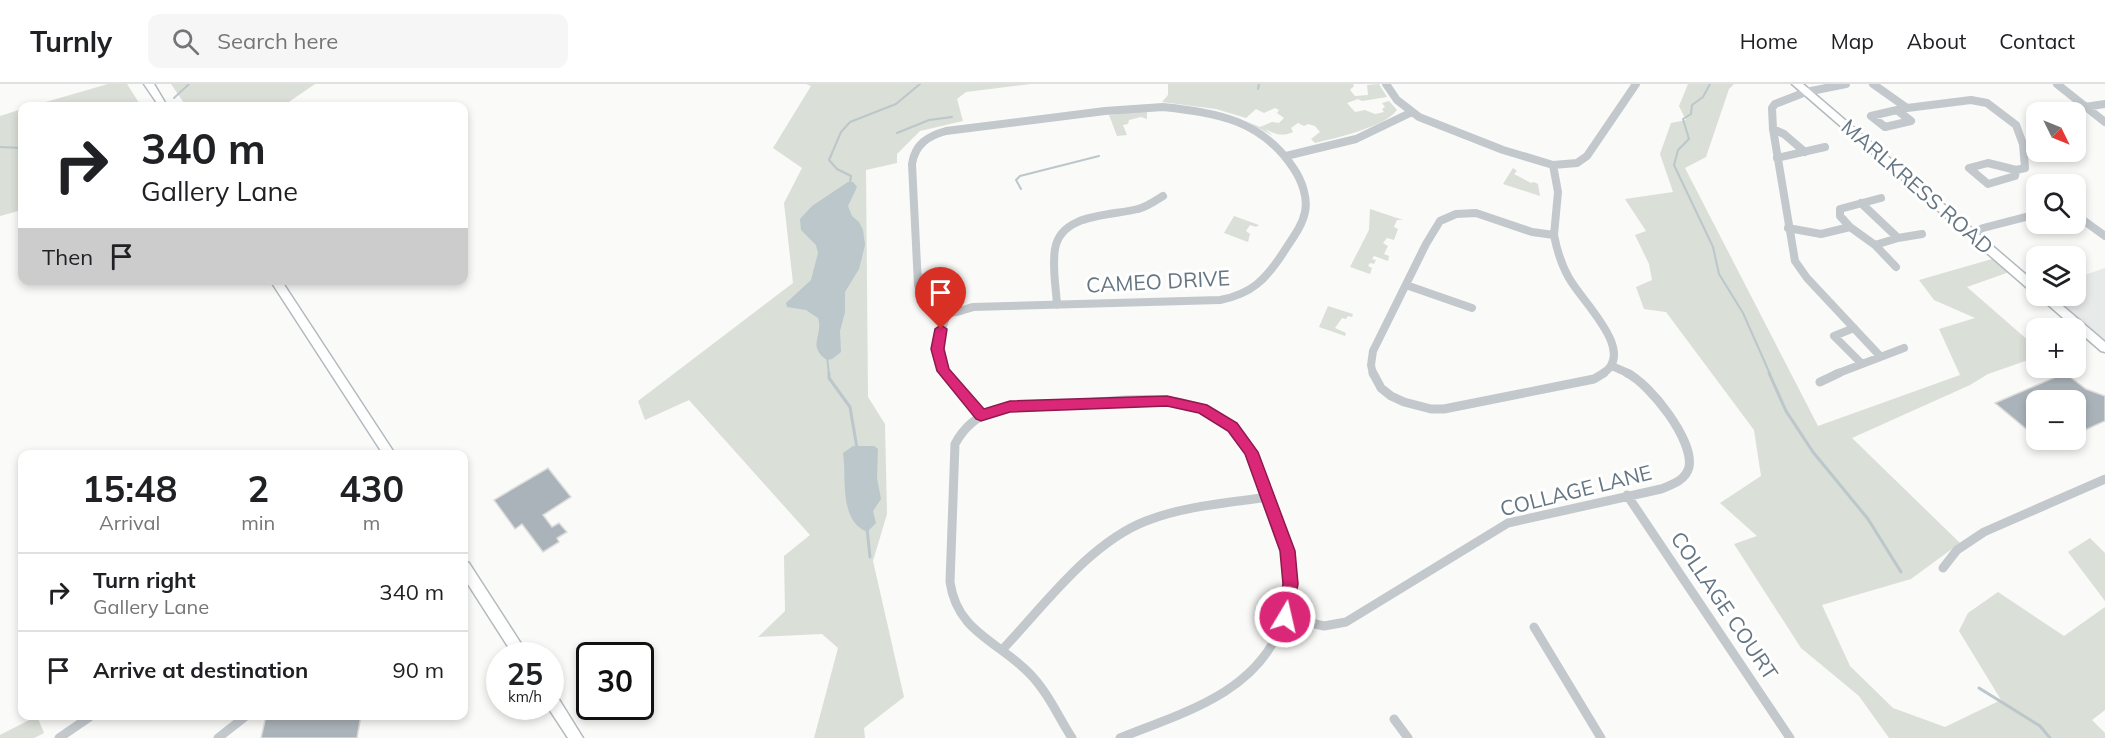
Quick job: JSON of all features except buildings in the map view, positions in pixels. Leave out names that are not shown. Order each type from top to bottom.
[{"type":"main road","points":[[149,84],[160,102]]},
{"type":"main road","name":"MARLKRESS ROAD","points":[[1797,84],[2026,281]]},
{"type":"main road","points":[[278,285],[386,450]]},
{"type":"main road","points":[[2055,306],[2105,348]]},
{"type":"main road","points":[[468,573],[513,642]]},
{"type":"main road","points":[[564,720],[576,738]]},
{"type":"street","points":[[1386,84],[1397,100],[1433,124],[1553,165],[1575,164],[1586,158],[1636,84]]},
{"type":"street","points":[[1846,84],[1806,92],[1775,104],[1772,108],[1773,129],[1788,228],[1800,270],[1880,356]]},
{"type":"street","points":[[1873,84],[1907,108]]},
{"type":"street","points":[[2057,84],[2079,102]]},
{"type":"street","points":[[1898,110],[1911,121],[1885,127],[1870,116],[1907,108],[1971,99],[1996,108],[2016,125],[2023,144],[2025,168],[2016,170],[1988,163],[1969,168],[1988,184],[2016,176],[2016,170]]},
{"type":"street","points":[[2086,107],[2105,104]]},
{"type":"street","name":"CAMEO DRIVE","points":[[1163,107],[1235,120],[1264,135],[1286,156],[1304,189],[1305,211],[1299,226],[1271,273],[1257,288],[1220,300],[1057,305],[973,307],[948,313],[926,300],[918,285],[913,158],[917,147],[930,136],[946,131],[1105,111],[1163,107]]},
{"type":"street","points":[[2086,108],[2105,123]]},
{"type":"street","points":[[1286,156],[1356,139],[1412,112]]},
{"type":"street","points":[[1773,129],[1784,134],[1805,152]]},
{"type":"street","points":[[1777,158],[1825,147]]},
{"type":"street","points":[[1553,165],[1558,200],[1554,235],[1555,249],[1563,268],[1611,339],[1616,357],[1612,366],[1605,374],[1594,379],[1444,409],[1425,409],[1406,404],[1380,386],[1374,378],[1371,362],[1373,351],[1437,224],[1450,216],[1465,213],[1481,214],[1532,232],[1554,235]]},
{"type":"street","points":[[1057,305],[1054,249],[1063,231],[1086,220],[1140,209],[1163,196]]},
{"type":"street","points":[[1881,198],[1840,209],[1840,216],[1850,227],[1875,245],[1896,267]]},
{"type":"street","points":[[1861,203],[1898,238]]},
{"type":"street","points":[[1971,234],[1983,228],[2026,217]]},
{"type":"street","points":[[2086,222],[2105,236]]},
{"type":"street","points":[[1788,228],[1821,234],[1850,227]]},
{"type":"street","points":[[1875,245],[1922,234]]},
{"type":"street","points":[[1406,285],[1472,308]]},
{"type":"street","points":[[948,313],[939,334],[937,349],[939,360],[945,374],[981,415]]},
{"type":"street","points":[[1854,328],[1834,336],[1861,363]]},
{"type":"street","points":[[1820,382],[1861,363],[1904,348]]},
{"type":"street","name":"COLLAGE LANE","points":[[1285,617],[1324,626],[1346,622],[1508,523],[1661,489],[1679,481],[1687,471],[1690,458],[1684,439],[1652,390],[1642,381],[1612,366]]},
{"type":"street","points":[[1072,738],[1035,681],[965,620],[954,603],[950,590],[954,449],[964,429],[981,415],[999,408],[1153,401],[1189,404],[1203,408],[1223,420],[1243,439],[1252,455],[1286,545],[1290,564],[1290,591],[1285,617],[1274,643],[1264,658],[1240,682],[1216,697],[1120,738]]},
{"type":"street","points":[[1943,568],[1957,550],[1984,532],[2105,479]]},
{"type":"street","name":"COLLAGE COURT","points":[[1627,495],[1790,738]]},
{"type":"street","points":[[1002,650],[1095,553],[1124,531],[1172,512],[1268,497]]},
{"type":"street","points":[[1534,627],[1601,738]]},
{"type":"street","points":[[1394,719],[1408,738]]},
{"type":"street","points":[[58,738],[84,720]]},
{"type":"street","points":[[218,738],[241,720]]},
{"type":"shaded area","points":[[108,84],[127,84],[138,102],[46,102]]},
{"type":"shaded area","points":[[171,84],[315,84],[289,102],[183,102]]},
{"type":"shaded area","points":[[806,84],[1031,84],[966,92],[957,99],[963,121],[920,131],[897,154],[897,163],[866,170],[868,397],[885,424],[887,514],[873,561],[904,697],[864,728],[865,738],[814,738],[838,648],[822,634],[758,637],[785,611],[784,556],[810,535],[689,400],[645,420],[638,401],[793,283],[784,203],[802,168],[773,148],[811,86]]},
{"type":"shaded area","points":[[1168,84],[1353,84],[1350,90],[1355,96],[1368,95],[1367,85],[1379,84],[1387,97],[1362,101],[1358,99],[1347,103],[1355,112],[1365,110],[1375,114],[1384,112],[1382,109],[1385,107],[1382,103],[1389,101],[1397,110],[1382,122],[1371,127],[1315,143],[1311,139],[1320,132],[1315,126],[1308,124],[1304,126],[1298,123],[1291,128],[1293,132],[1282,135],[1265,129],[1273,136],[1248,122],[1260,127],[1272,122],[1279,123],[1284,118],[1277,113],[1279,110],[1275,108],[1264,113],[1256,109],[1246,118],[1216,109],[1162,102],[1168,95]]},
{"type":"shaded area","points":[[1688,84],[1734,84],[1729,89],[1706,157],[1685,168],[1818,426],[1960,375],[1939,329],[1975,318],[1934,300],[1919,280],[1999,257],[2015,270],[1967,287],[2026,338],[2026,361],[1988,374],[1970,385],[1852,438],[1960,543],[1911,579],[1822,605],[1850,666],[1893,708],[1945,727],[2001,700],[1959,631],[1968,613],[1998,592],[2064,636],[2105,607],[2105,710],[2092,720],[2105,733],[2105,738],[1889,738],[1859,696],[1801,648],[1734,544],[1757,536],[1720,503],[1761,476],[1754,430],[1666,312],[1644,309],[1636,287],[1652,280],[1649,264],[1635,235],[1646,231],[1625,199],[1673,192],[1660,154],[1671,123],[1686,120],[1679,106]]},
{"type":"shaded area","points":[[18,110],[18,211],[0,216],[0,116]]},
{"type":"shaded area","points":[[1147,110],[1147,119],[1141,117],[1129,120],[1128,124],[1123,125],[1127,135],[1117,136],[1109,115]]},
{"type":"shaded area","points":[[1513,168],[1517,171],[1514,174],[1538,184],[1540,196],[1503,184]]},
{"type":"shaded area","points":[[848,182],[853,182],[857,187],[848,206],[852,216],[863,230],[865,245],[859,269],[845,292],[845,312],[840,331],[841,352],[827,360],[818,350],[818,318],[806,310],[787,307],[786,303],[811,280],[818,253],[816,245],[801,230],[800,219],[812,206]]},
{"type":"shaded area","points":[[1370,209],[1403,220],[1397,220],[1394,227],[1398,229],[1394,240],[1387,238],[1383,243],[1388,246],[1384,254],[1389,256],[1388,261],[1374,256],[1372,259],[1376,260],[1374,264],[1370,263],[1368,266],[1372,268],[1370,274],[1350,267],[1369,230]]},
{"type":"shaded area","points":[[1234,216],[1259,225],[1256,227],[1250,225],[1246,231],[1250,234],[1248,242],[1224,233]]},
{"type":"shaded area","points":[[2105,268],[2105,346],[2086,330],[2086,318],[2072,318],[2058,306],[2086,306],[2086,275]]},
{"type":"shaded area","points":[[1328,306],[1353,314],[1352,317],[1342,318],[1335,328],[1346,333],[1345,336],[1319,327]]},
{"type":"shaded area","points":[[853,446],[874,446],[878,449],[877,478],[881,499],[873,511],[876,523],[867,532],[852,518],[846,497],[843,453]]},
{"type":"shaded area","points":[[2090,538],[2105,553],[2105,601],[2068,552]]},
{"type":"shaded area","points":[[29,720],[39,720],[44,733],[34,738],[0,738],[0,735]]},
{"type":"waterway","points":[[174,98],[189,84]]},
{"type":"waterway","points":[[850,183],[851,176],[837,169],[829,160],[841,132],[850,122],[896,104],[920,84]]},
{"type":"waterway","points":[[1258,89],[1259,84]]},
{"type":"waterway","points":[[1710,84],[1703,97],[1692,105],[1691,114],[1683,119],[1689,139],[1678,150],[1674,165],[1713,247],[1719,274],[1743,313],[1770,374]]},
{"type":"waterway","points":[[897,133],[929,120],[952,117]]},
{"type":"waterway","points":[[0,147],[18,148]]},
{"type":"waterway","points":[[1021,189],[1016,180],[1020,176],[1099,156]]},
{"type":"waterway","points":[[827,357],[829,374]]},
{"type":"waterway","points":[[1769,373],[1786,411],[1813,452],[1868,519],[1901,572]]},
{"type":"waterway","points":[[829,374],[829,378],[850,407],[857,448]]},
{"type":"waterway","points":[[867,528],[870,557]]},
{"type":"waterway","points":[[1979,688],[2040,726],[2050,738]]},
{"type":"route","points":[[941,329],[937,349],[943,371],[981,415],[1010,406],[1167,401],[1203,408],[1232,427],[1251,452],[1287,551],[1290,564],[1290,584],[1285,617]]}]
